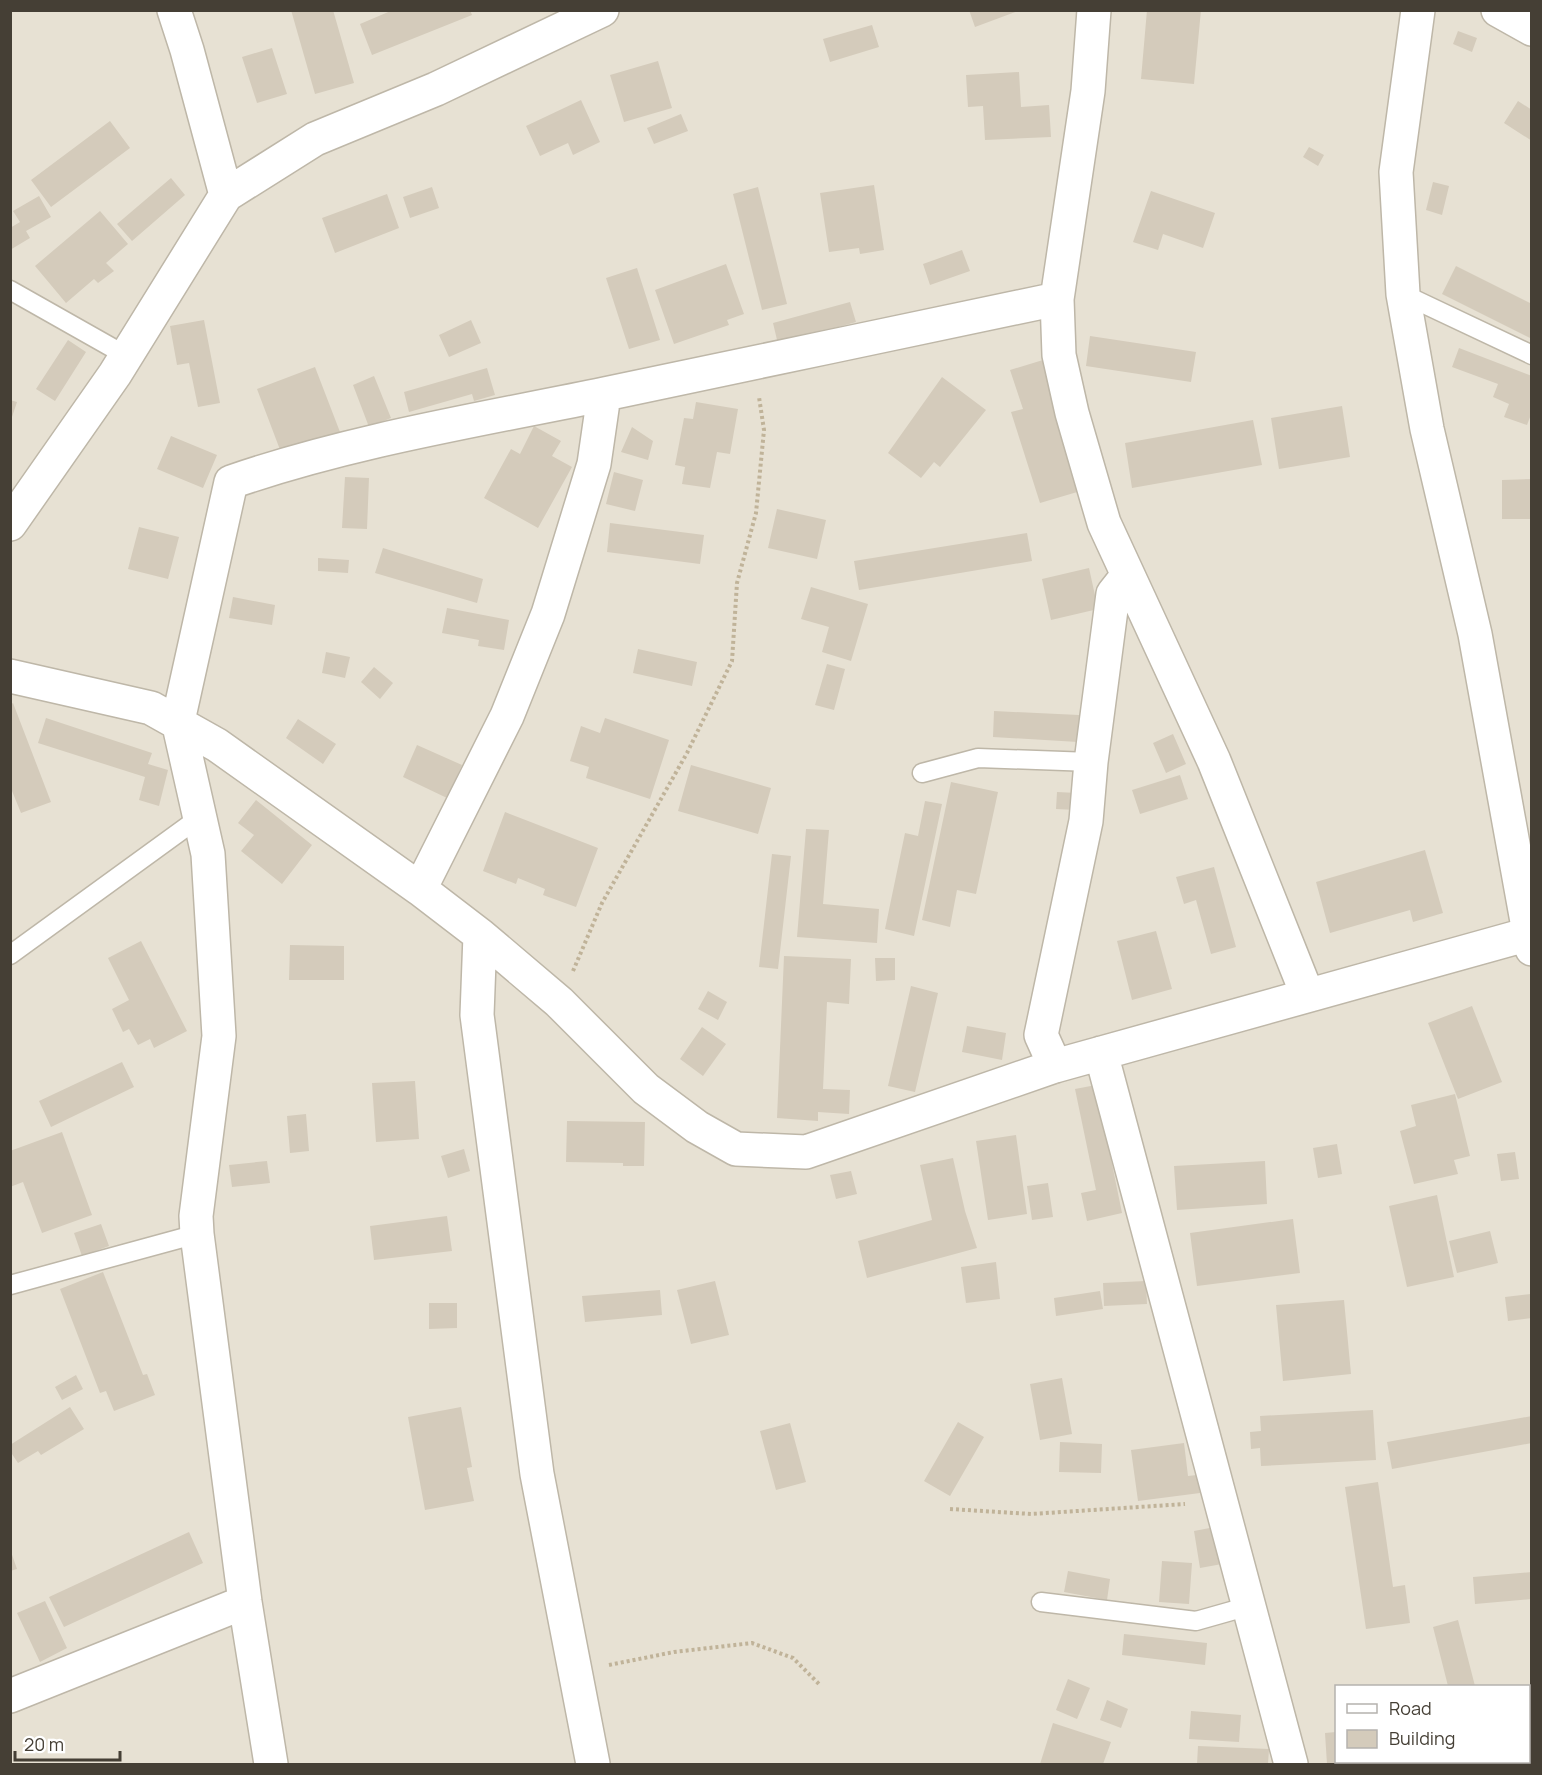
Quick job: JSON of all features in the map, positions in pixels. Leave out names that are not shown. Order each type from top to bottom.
[{"type":"street","points":[[174,10],[188,50],[226,195]]},
{"type":"street","points":[[10,524],[125,355],[226,195],[315,139],[436,89],[602,10]]},
{"type":"street","points":[[1094,10],[1088,92],[1057,299],[1059,355],[1072,413],[1104,522],[1214,761],[1307,994]]},
{"type":"street","points":[[10,676],[152,708],[178,721],[217,746],[420,889],[480,935],[560,1002],[646,1089],[697,1127],[736,1149],[806,1152],[1055,1066],[1307,994],[1531,941],[1475,633],[1427,429],[1402,294],[1396,172],[1418,10]]},
{"type":"street","points":[[1498,10],[1532,28]]},
{"type":"street","points":[[271,1764],[245,1602],[197,1234],[196,1216],[219,1036],[208,854],[178,721],[231,482],[283,464],[398,434],[604,395],[1057,299]]},
{"type":"street","points":[[420,889],[507,716],[548,614],[594,464],[604,395]]},
{"type":"street","points":[[1055,1066],[1041,1035],[1086,821],[1091,762],[1113,594],[1128,575]]},
{"type":"street","points":[[480,935],[477,1015],[537,1474],[593,1764]]},
{"type":"street","points":[[1101,1053],[1292,1764]]},
{"type":"street","points":[[10,1696],[245,1602]]},
{"type":"lane","points":[[10,290],[125,355]]},
{"type":"lane","points":[[1402,294],[1532,355]]},
{"type":"lane","points":[[922,773],[978,758],[1091,762]]},
{"type":"lane","points":[[10,955],[200,817]]},
{"type":"lane","points":[[10,1285],[197,1234]]},
{"type":"lane","points":[[1041,1602],[1196,1622],[1249,1606]]},
{"type":"path","points":[[560,1002],[602,903],[687,753],[732,661],[736,583],[756,513],[764,430],[754,363]]},
{"type":"path","points":[[950,1509],[1031,1514],[1222,1501]]},
{"type":"path","points":[[576,1671],[674,1652],[752,1643],[793,1658],[819,1684]]},
{"type":"shaded area","points":[[11,11],[1531,11],[1531,1764],[11,1764]]},
{"type":"building","points":[[291,10],[333,10],[354,83],[315,94]]},
{"type":"building","points":[[393,10],[470,10],[472,15],[372,55],[360,24]]},
{"type":"building","points":[[969,10],[1018,10],[1018,11],[975,27]]},
{"type":"building","points":[[1147,10],[1201,10],[1194,84],[1141,79]]},
{"type":"building","points":[[872,25],[879,47],[830,62],[823,39]]},
{"type":"building","points":[[1458,31],[1477,38],[1472,52],[1453,44]]},
{"type":"building","points":[[272,48],[287,94],[257,103],[242,57]]},
{"type":"building","points":[[658,61],[672,108],[624,122],[610,75]]},
{"type":"building","points":[[1019,72],[1021,107],[1049,105],[1051,137],[985,140],[983,106],[968,107],[966,75]]},
{"type":"building","points":[[581,100],[600,142],[573,155],[568,143],[540,156],[526,126]]},
{"type":"building","points":[[1518,101],[1532,110],[1532,141],[1504,123]]},
{"type":"building","points":[[681,114],[688,131],[654,144],[647,128]]},
{"type":"building","points":[[110,121],[130,148],[51,207],[31,180]]},
{"type":"building","points":[[1309,147],[1324,155],[1318,166],[1303,157]]},
{"type":"building","points":[[171,178],[185,195],[132,241],[117,224]]},
{"type":"building","points":[[1433,182],[1449,186],[1442,215],[1426,210]]},
{"type":"building","points":[[874,185],[884,250],[860,254],[859,248],[829,252],[820,193]]},
{"type":"building","points":[[432,187],[439,208],[410,218],[403,197]]},
{"type":"building","points":[[758,187],[787,304],[762,310],[733,194]]},
{"type":"building","points":[[1151,191],[1215,213],[1203,248],[1163,234],[1158,250],[1133,242]]},
{"type":"building","points":[[387,194],[399,228],[335,253],[322,218]]},
{"type":"building","points":[[39,196],[51,217],[26,231],[30,238],[10,250],[10,228],[20,222],[13,211]]},
{"type":"building","points":[[100,211],[128,244],[106,263],[114,271],[98,283],[94,279],[66,303],[35,266]]},
{"type":"building","points":[[962,250],[970,271],[930,285],[923,264]]},
{"type":"building","points":[[726,264],[744,314],[727,320],[729,325],[674,344],[655,290]]},
{"type":"building","points":[[1456,266],[1532,304],[1532,339],[1442,294]]},
{"type":"building","points":[[637,268],[660,340],[629,349],[606,278]]},
{"type":"building","points":[[850,302],[856,322],[778,344],[773,323]]},
{"type":"building","points":[[204,320],[220,403],[198,407],[189,363],[177,365],[170,326]]},
{"type":"building","points":[[471,320],[481,343],[449,357],[439,335]]},
{"type":"building","points":[[1090,336],[1196,352],[1191,382],[1086,366]]},
{"type":"building","points":[[68,340],[86,352],[55,401],[36,389]]},
{"type":"building","points":[[1459,348],[1532,376],[1532,412],[1527,425],[1504,417],[1509,404],[1493,397],[1498,384],[1452,367]]},
{"type":"building","points":[[1043,360],[1084,490],[1040,503],[1011,412],[1023,409],[1010,370]]},
{"type":"building","points":[[315,367],[340,432],[282,455],[257,389]]},
{"type":"building","points":[[487,368],[495,395],[474,401],[472,394],[409,412],[404,392]]},
{"type":"building","points":[[374,376],[391,418],[369,427],[353,385]]},
{"type":"building","points":[[942,377],[986,410],[940,467],[934,462],[921,478],[888,453]]},
{"type":"building","points":[[10,400],[17,402],[11,420],[10,420]]},
{"type":"building","points":[[696,402],[738,409],[730,454],[717,452],[710,488],[682,484],[685,467],[675,465],[684,418],[693,419]]},
{"type":"building","points":[[1342,406],[1350,457],[1279,469],[1271,418]]},
{"type":"building","points":[[1253,420],[1262,465],[1132,488],[1125,443]]},
{"type":"building","points":[[534,426],[561,441],[552,456],[572,467],[538,528],[484,498],[511,449],[520,454]]},
{"type":"building","points":[[632,427],[653,441],[648,460],[621,452]]},
{"type":"building","points":[[171,436],[217,455],[203,488],[157,469]]},
{"type":"building","points":[[614,472],[643,480],[635,511],[606,504]]},
{"type":"building","points":[[345,477],[369,478],[367,529],[342,528]]},
{"type":"building","points":[[1532,479],[1532,519],[1502,519],[1502,480]]},
{"type":"building","points":[[777,509],[826,520],[817,559],[768,548]]},
{"type":"building","points":[[610,523],[704,535],[700,564],[607,552]]},
{"type":"building","points":[[139,527],[179,537],[168,579],[128,569]]},
{"type":"building","points":[[1027,533],[1032,561],[859,590],[854,561]]},
{"type":"building","points":[[383,548],[483,579],[477,603],[375,573]]},
{"type":"building","points":[[318,558],[349,560],[348,573],[318,571]]},
{"type":"building","points":[[1089,568],[1098,609],[1051,620],[1042,579]]},
{"type":"building","points":[[811,587],[868,604],[851,661],[822,652],[829,627],[801,619]]},
{"type":"building","points":[[233,597],[275,605],[272,625],[229,618]]},
{"type":"building","points":[[447,608],[509,620],[504,650],[478,646],[479,640],[442,633]]},
{"type":"building","points":[[638,649],[697,662],[692,686],[633,673]]},
{"type":"building","points":[[326,652],[350,657],[345,678],[322,673]]},
{"type":"building","points":[[827,664],[845,669],[834,710],[815,705]]},
{"type":"building","points":[[374,667],[393,683],[380,699],[361,682]]},
{"type":"building","points":[[13,703],[51,802],[21,813],[10,786],[10,705]]},
{"type":"building","points":[[994,711],[1079,715],[1078,742],[993,737]]},
{"type":"building","points":[[46,718],[152,753],[148,764],[168,770],[159,806],[139,800],[145,777],[38,743]]},
{"type":"building","points":[[605,718],[669,740],[650,799],[586,778],[589,767],[570,761],[581,726],[600,733]]},
{"type":"building","points":[[298,719],[336,744],[323,764],[286,738]]},
{"type":"building","points":[[1173,734],[1186,764],[1166,773],[1153,743]]},
{"type":"building","points":[[417,745],[462,765],[447,798],[403,777]]},
{"type":"building","points":[[691,765],[771,788],[758,834],[678,811]]},
{"type":"building","points":[[1180,775],[1188,799],[1140,814],[1132,790]]},
{"type":"building","points":[[951,782],[998,792],[976,894],[957,890],[950,927],[922,920]]},
{"type":"building","points":[[1057,792],[1077,793],[1076,810],[1056,809]]},
{"type":"building","points":[[256,800],[312,845],[282,884],[241,851],[254,835],[238,823]]},
{"type":"building","points":[[925,801],[942,804],[914,936],[885,929],[905,833],[918,836]]},
{"type":"building","points":[[505,812],[598,848],[576,907],[543,895],[545,889],[518,878],[516,884],[483,871]]},
{"type":"building","points":[[806,829],[829,830],[823,904],[879,909],[877,943],[797,937]]},
{"type":"building","points":[[1425,850],[1443,913],[1413,922],[1410,910],[1330,933],[1316,882]]},
{"type":"building","points":[[772,854],[791,856],[778,969],[759,967]]},
{"type":"building","points":[[1214,867],[1236,947],[1211,954],[1196,900],[1184,904],[1176,877]]},
{"type":"building","points":[[1156,931],[1172,989],[1132,1000],[1117,941]]},
{"type":"building","points":[[141,941],[187,1031],[154,1048],[150,1039],[138,1045],[129,1029],[123,1032],[112,1009],[129,1000],[108,958]]},
{"type":"building","points":[[290,945],[344,946],[344,980],[289,980]]},
{"type":"building","points":[[784,956],[851,959],[849,1004],[827,1002],[823,1089],[850,1090],[849,1114],[818,1112],[818,1121],[777,1118]]},
{"type":"building","points":[[875,958],[895,958],[895,980],[876,981]]},
{"type":"building","points":[[911,986],[938,993],[915,1092],[888,1086]]},
{"type":"building","points":[[708,991],[727,1002],[718,1020],[698,1009]]},
{"type":"building","points":[[1472,1006],[1502,1082],[1458,1099],[1428,1023]]},
{"type":"building","points":[[967,1026],[1006,1033],[1002,1060],[962,1052]]},
{"type":"building","points":[[702,1027],[726,1044],[703,1076],[680,1059]]},
{"type":"building","points":[[122,1062],[134,1087],[51,1127],[39,1101]]},
{"type":"building","points":[[415,1081],[419,1139],[376,1142],[372,1083]]},
{"type":"building","points":[[1096,1085],[1122,1213],[1087,1221],[1081,1193],[1096,1190],[1075,1089]]},
{"type":"building","points":[[1455,1094],[1470,1156],[1454,1160],[1458,1174],[1414,1184],[1400,1131],[1416,1126],[1411,1105]]},
{"type":"building","points":[[306,1114],[309,1151],[290,1153],[287,1116]]},
{"type":"building","points":[[567,1121],[645,1122],[644,1166],[623,1166],[623,1163],[566,1162]]},
{"type":"building","points":[[62,1132],[92,1215],[42,1233],[23,1182],[10,1187],[10,1151]]},
{"type":"building","points":[[1016,1135],[1027,1214],[988,1220],[976,1141]]},
{"type":"building","points":[[1337,1144],[1342,1174],[1318,1178],[1313,1148]]},
{"type":"building","points":[[464,1149],[470,1171],[448,1178],[441,1156]]},
{"type":"building","points":[[1515,1152],[1519,1179],[1501,1181],[1497,1154]]},
{"type":"building","points":[[953,1158],[965,1211],[977,1248],[867,1278],[858,1241],[932,1220],[920,1165]]},
{"type":"building","points":[[267,1161],[270,1183],[232,1187],[229,1165]]},
{"type":"building","points":[[1265,1161],[1267,1204],[1177,1210],[1174,1166]]},
{"type":"building","points":[[851,1171],[857,1194],[836,1199],[830,1175]]},
{"type":"building","points":[[1048,1183],[1053,1217],[1032,1220],[1027,1186]]},
{"type":"building","points":[[1437,1195],[1454,1277],[1407,1287],[1389,1206]]},
{"type":"building","points":[[447,1216],[452,1251],[374,1260],[370,1226]]},
{"type":"building","points":[[1293,1219],[1300,1273],[1197,1286],[1190,1233]]},
{"type":"building","points":[[101,1224],[109,1246],[82,1256],[74,1233]]},
{"type":"building","points":[[1490,1231],[1498,1263],[1457,1273],[1449,1241]]},
{"type":"building","points":[[996,1262],[1000,1299],[966,1303],[961,1267]]},
{"type":"building","points":[[103,1272],[143,1375],[147,1374],[155,1395],[114,1411],[106,1391],[100,1393],[60,1289]]},
{"type":"building","points":[[715,1281],[729,1335],[691,1344],[677,1290]]},
{"type":"building","points":[[1146,1281],[1147,1304],[1104,1306],[1103,1283]]},
{"type":"building","points":[[660,1290],[662,1315],[585,1322],[582,1296]]},
{"type":"building","points":[[1100,1291],[1103,1309],[1056,1316],[1054,1298]]},
{"type":"building","points":[[1531,1294],[1532,1318],[1508,1321],[1505,1297]]},
{"type":"building","points":[[1344,1300],[1351,1374],[1283,1381],[1276,1305]]},
{"type":"building","points":[[429,1303],[457,1303],[457,1328],[429,1329]]},
{"type":"building","points":[[76,1375],[83,1389],[62,1400],[55,1387]]},
{"type":"building","points":[[1062,1378],[1072,1434],[1040,1440],[1030,1384]]},
{"type":"building","points":[[70,1407],[84,1429],[41,1455],[38,1451],[18,1463],[10,1451],[10,1445]]},
{"type":"building","points":[[461,1407],[472,1467],[467,1468],[474,1501],[425,1510],[408,1417]]},
{"type":"building","points":[[1373,1410],[1376,1460],[1261,1466],[1260,1448],[1251,1449],[1250,1432],[1261,1431],[1260,1416]]},
{"type":"building","points":[[1532,1416],[1532,1443],[1392,1469],[1387,1442]]},
{"type":"building","points":[[958,1422],[984,1437],[950,1496],[924,1481]]},
{"type":"building","points":[[790,1423],[806,1482],[776,1490],[760,1431]]},
{"type":"building","points":[[1060,1442],[1102,1444],[1101,1473],[1059,1472]]},
{"type":"building","points":[[1184,1443],[1188,1476],[1197,1475],[1200,1493],[1138,1501],[1131,1450]]},
{"type":"building","points":[[1378,1482],[1393,1587],[1405,1585],[1410,1623],[1366,1629],[1345,1487]]},
{"type":"building","points":[[1215,1527],[1222,1564],[1200,1568],[1194,1531]]},
{"type":"building","points":[[189,1532],[203,1563],[64,1627],[49,1597]]},
{"type":"building","points":[[10,1549],[17,1569],[10,1571]]},
{"type":"building","points":[[1162,1561],[1192,1563],[1189,1604],[1159,1602]]},
{"type":"building","points":[[1068,1571],[1110,1579],[1107,1600],[1064,1592]]},
{"type":"building","points":[[1532,1572],[1532,1599],[1475,1604],[1473,1577]]},
{"type":"building","points":[[45,1601],[67,1648],[40,1662],[17,1613]]},
{"type":"building","points":[[1458,1620],[1475,1685],[1448,1685],[1433,1627]]},
{"type":"building","points":[[1124,1634],[1207,1643],[1205,1665],[1122,1655]]},
{"type":"building","points":[[1068,1679],[1090,1688],[1077,1719],[1056,1710]]},
{"type":"building","points":[[1107,1700],[1128,1709],[1121,1728],[1100,1720]]},
{"type":"building","points":[[1191,1711],[1241,1715],[1239,1742],[1189,1739]]},
{"type":"building","points":[[1053,1723],[1111,1742],[1103,1764],[1040,1764]]},
{"type":"building","points":[[1335,1732],[1335,1763],[1381,1764],[1327,1764],[1325,1733]]},
{"type":"building","points":[[1198,1746],[1269,1749],[1268,1764],[1197,1764]]},
{"type":"building","points":[[1466,1763],[1494,1764],[1467,1764]]}]
